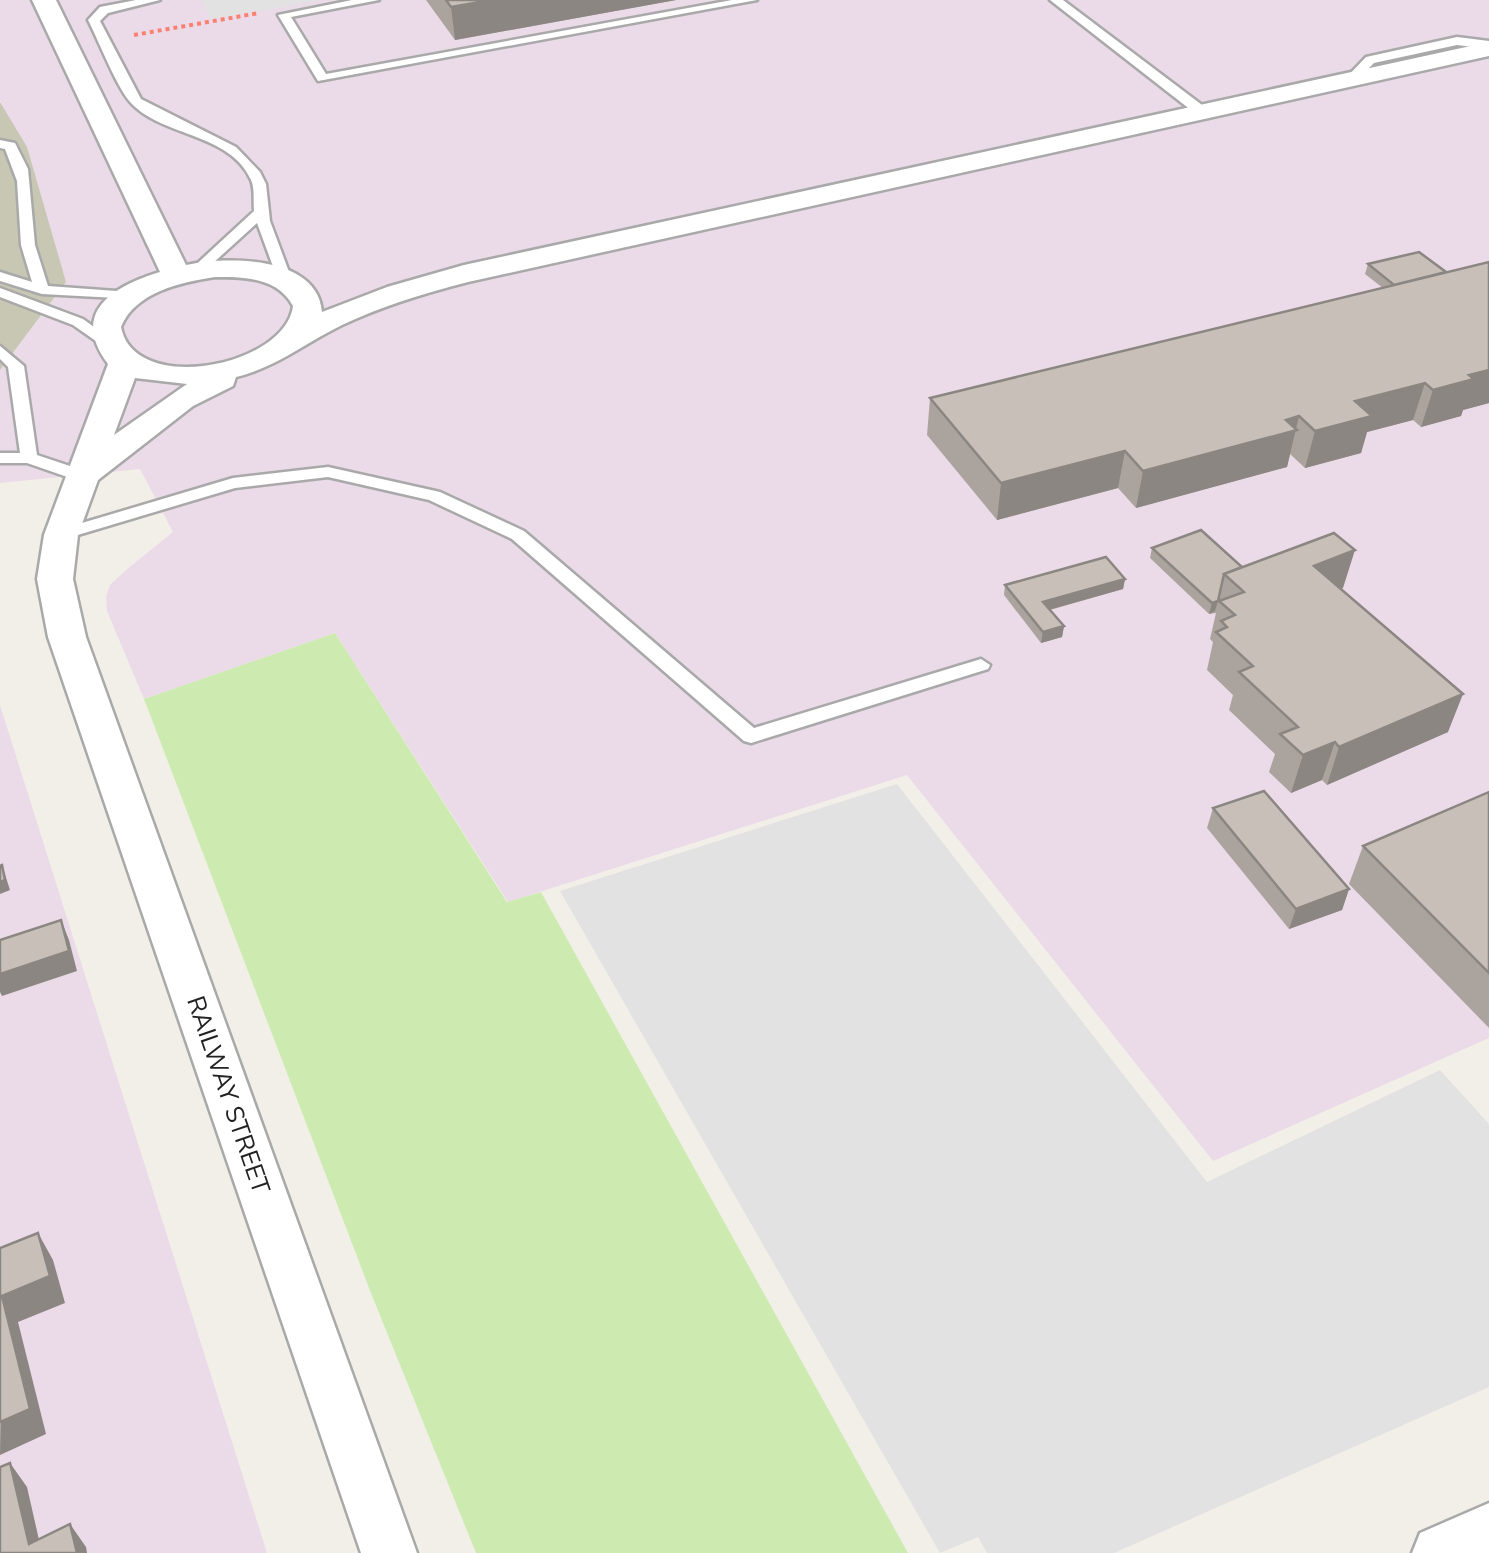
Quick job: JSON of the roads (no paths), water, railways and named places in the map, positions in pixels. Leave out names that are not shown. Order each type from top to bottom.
[{"type":"street","points":[[44,0],[186,273]]},
{"type":"street","points":[[82,476],[182,399],[336,314],[368,301],[464,274],[1489,47]]},
{"type":"street","points":[[130,296],[186,273],[236,268],[285,280],[296,287],[308,306],[303,328],[294,339]]},
{"type":"street","name":"RAILWAY STREET","points":[[130,296],[107,324],[116,352],[82,476],[61,535],[55,579],[67,637],[389,1553]]},
{"type":"street","points":[[116,352],[158,373],[178,375],[245,366]]},
{"type":"street","points":[[1440,1553],[1489,1530]]},
{"type":"lane","points":[[154,0],[104,10],[94,20],[127,89],[148,111],[224,147],[256,175],[262,193],[261,212],[285,280]]},
{"type":"lane","points":[[372,0],[284,15],[322,78],[751,0]]},
{"type":"lane","points":[[1056,0],[1200,111]]},
{"type":"lane","points":[[0,144],[10,146],[20,169],[29,201],[28,246],[42,290]]},
{"type":"lane","points":[[186,273],[261,212]]},
{"type":"lane","points":[[0,276],[42,290],[130,296]]},
{"type":"lane","points":[[0,292],[78,322],[116,352]]},
{"type":"lane","points":[[0,351],[16,366],[29,458]]},
{"type":"lane","points":[[0,458],[29,458],[82,476]]},
{"type":"lane","points":[[61,535],[234,483],[328,472],[434,496],[518,534],[751,736],[981,665]]}]
